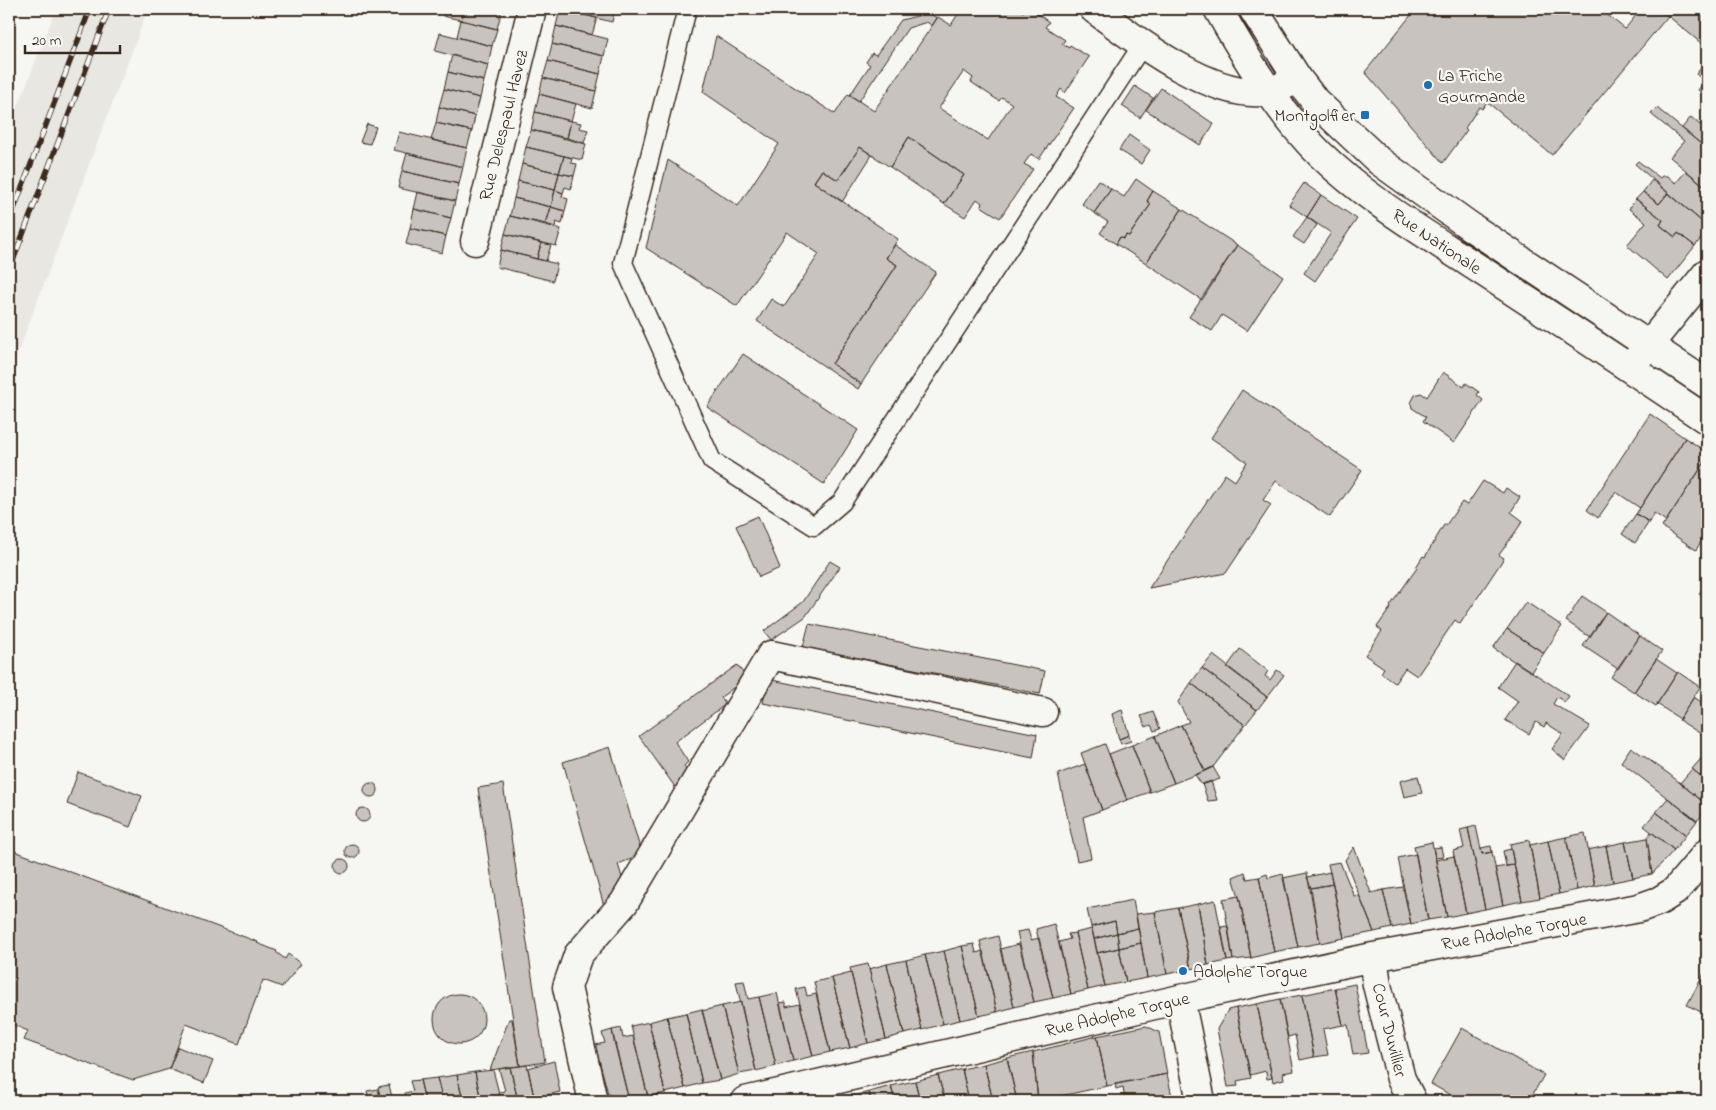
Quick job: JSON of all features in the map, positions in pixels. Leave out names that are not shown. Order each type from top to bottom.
[{"type":"street","name":"Rue Delespaul Havez","points":[[475,240],[532,9]]},
{"type":"street","name":"Rue Nationale","points":[[1218,9],[1269,91],[1319,154],[1345,178],[1409,223],[1707,420]]},
{"type":"street","name":"Rue Nationale","points":[[1253,9],[1298,79],[1316,101],[1379,161],[1471,227],[1707,384]]},
{"type":"street","points":[[1104,13],[1143,44],[1193,75],[1228,88],[1242,91],[1269,91],[1298,79]]},
{"type":"street","points":[[1630,368],[1707,273]]},
{"type":"street","points":[[593,1101],[567,987],[578,955],[624,903],[771,655],[1043,712]]},
{"type":"street","name":"Rue Adolphe Torgue","points":[[745,1101],[1180,999],[1373,956],[1639,908],[1659,901],[1675,891],[1707,853]]},
{"type":"street","name":"Cour Duvillier","points":[[1373,956],[1378,985],[1401,1080],[1412,1101]]},
{"type":"street","points":[[1180,999],[1201,1101]]},
{"type":"lane","points":[[688,9],[623,263],[712,461],[814,526],[842,502],[1143,44]]},
{"type":"shaded area","points":[[56,9],[148,9],[9,376],[9,129]]},
{"type":"building","points":[[438,9],[464,9],[461,20],[443,16],[445,11]]},
{"type":"building","points":[[464,9],[486,9],[501,13],[497,29],[461,20]]},
{"type":"building","points":[[560,9],[597,18],[592,35],[556,26]]},
{"type":"building","points":[[560,9],[615,9],[612,22]]},
{"type":"building","points":[[949,9],[1018,9],[1023,12],[1026,9],[1030,9],[1049,22],[1045,27],[1065,40],[1062,44],[1069,48],[1070,45],[1089,57],[1065,93],[1061,89],[1056,97],[1074,108],[1039,159],[1031,154],[1024,164],[1033,169],[1000,218],[981,206],[982,203],[977,199],[965,217],[944,204],[964,175],[909,137],[890,167],[860,147],[838,180],[822,170],[814,182],[898,239],[886,258],[897,265],[832,364],[861,384],[858,389],[757,321],[771,299],[784,307],[819,254],[787,232],[737,306],[646,248],[668,160],[738,206],[779,144],[703,92],[716,36],[835,114],[848,94],[874,111],[938,17],[951,25],[958,14]],"holes":[[[964,71],[973,78],[971,82],[999,101],[1002,97],[1012,104],[988,140],[939,108]]]},
{"type":"building","points":[[1416,9],[1600,9],[1625,29],[1641,9],[1658,9],[1668,16],[1552,155],[1487,102],[1482,109],[1479,107],[1465,128],[1467,130],[1443,163],[1365,72]]},
{"type":"building","points":[[1674,9],[1707,9],[1707,48],[1668,16]]},
{"type":"building","points":[[929,13],[937,18],[932,26],[927,22],[908,28],[859,101],[850,95],[870,65],[866,62],[872,53],[876,55],[901,20]]},
{"type":"building","points":[[461,20],[497,29],[492,46],[457,37]]},
{"type":"building","points":[[556,26],[608,39],[604,56],[552,44]]},
{"type":"building","points":[[440,33],[492,46],[488,65],[435,51]]},
{"type":"building","points":[[552,44],[604,56],[600,74],[548,61]]},
{"type":"building","points":[[452,55],[488,65],[484,81],[448,72]]},
{"type":"building","points":[[548,61],[600,74],[596,91],[543,78]]},
{"type":"building","points":[[1707,61],[1707,83],[1696,74]]},
{"type":"building","points":[[448,72],[484,81],[480,98],[444,89]]},
{"type":"building","points":[[543,78],[596,91],[592,108],[539,94]]},
{"type":"building","points":[[1705,81],[1707,83],[1707,98],[1698,90]]},
{"type":"building","points":[[1135,86],[1153,98],[1140,118],[1122,106]]},
{"type":"building","points":[[1161,88],[1214,124],[1200,145],[1146,110]]},
{"type":"building","points":[[444,89],[480,98],[475,116],[439,107]]},
{"type":"building","points":[[539,94],[576,104],[571,121],[535,112]]},
{"type":"building","points":[[439,107],[475,116],[472,131],[436,123]]},
{"type":"building","points":[[1657,108],[1707,149],[1707,188],[1670,157],[1684,141],[1651,114]]},
{"type":"building","points":[[535,112],[571,121],[567,138],[531,130]]},
{"type":"building","points":[[1707,116],[1707,149],[1682,128],[1691,117],[1700,125]]},
{"type":"building","points":[[571,121],[581,123],[579,128],[588,130],[584,143],[567,138]]},
{"type":"building","points":[[436,123],[472,131],[467,148],[431,140]]},
{"type":"building","points":[[367,124],[376,127],[370,144],[360,142]]},
{"type":"building","points":[[531,130],[586,144],[582,160],[526,147]]},
{"type":"building","points":[[399,132],[467,148],[463,167],[394,150]]},
{"type":"building","points":[[1129,135],[1150,150],[1141,164],[1119,150]]},
{"type":"building","points":[[909,137],[964,175],[944,204],[890,167]]},
{"type":"building","points":[[526,147],[564,156],[559,173],[522,164]]},
{"type":"building","points":[[860,147],[872,155],[842,202],[814,182],[822,170],[838,180]]},
{"type":"building","points":[[407,153],[463,167],[459,184],[402,171]]},
{"type":"building","points":[[564,156],[572,158],[571,163],[577,164],[574,176],[559,173]]},
{"type":"building","points":[[1638,161],[1660,178],[1667,176],[1676,183],[1686,171],[1707,188],[1707,226],[1635,164]]},
{"type":"building","points":[[522,164],[559,173],[555,190],[518,181]]},
{"type":"building","points":[[402,171],[459,184],[455,201],[398,188]]},
{"type":"building","points":[[559,173],[574,176],[571,189],[565,187],[563,193],[555,190]]},
{"type":"building","points":[[1136,179],[1153,191],[1147,201],[1151,204],[1129,236],[1126,235],[1123,239],[1120,237],[1116,244],[1100,233],[1108,222],[1094,213],[1111,189],[1124,197]]},
{"type":"building","points":[[1098,180],[1111,189],[1094,213],[1082,204]]},
{"type":"building","points":[[1652,180],[1668,193],[1659,204],[1643,192]]},
{"type":"building","points":[[518,181],[555,190],[551,207],[514,198]]},
{"type":"building","points":[[1304,183],[1321,195],[1307,217],[1289,205]]},
{"type":"building","points":[[555,190],[563,193],[562,197],[568,199],[565,211],[551,207]]},
{"type":"building","points":[[1153,191],[1182,209],[1146,263],[1116,244],[1120,237],[1123,239],[1126,235],[1129,236],[1151,204],[1147,201]]},
{"type":"building","points":[[418,192],[455,201],[451,218],[414,209]]},
{"type":"building","points":[[1643,192],[1659,204],[1668,193],[1707,226],[1707,231],[1695,246],[1678,233],[1675,237],[1660,225],[1663,220],[1636,199]]},
{"type":"building","points":[[1321,195],[1357,219],[1315,281],[1304,273],[1331,233],[1307,217]]},
{"type":"building","points":[[514,198],[551,207],[546,224],[510,216]]},
{"type":"building","points":[[1636,199],[1663,220],[1660,225],[1675,237],[1678,233],[1695,246],[1668,280],[1627,245],[1646,222],[1629,209]]},
{"type":"building","points":[[551,207],[565,211],[562,224],[556,222],[555,227],[546,224]]},
{"type":"building","points":[[414,209],[451,218],[446,236],[410,228]]},
{"type":"building","points":[[1182,209],[1237,245],[1202,300],[1146,263]]},
{"type":"building","points":[[510,216],[561,229],[556,246],[505,234]]},
{"type":"building","points":[[1307,217],[1317,225],[1304,244],[1293,237]]},
{"type":"building","points":[[410,228],[446,236],[442,253],[406,244]]},
{"type":"building","points":[[505,234],[541,243],[537,259],[501,250]]},
{"type":"building","points":[[541,243],[551,245],[546,261],[537,259]]},
{"type":"building","points":[[895,245],[936,272],[861,384],[832,364],[897,265],[886,258]]},
{"type":"building","points":[[1237,245],[1283,276],[1247,331],[1222,315],[1212,331],[1189,317]]},
{"type":"building","points":[[501,250],[557,264],[553,281],[497,267]]},
{"type":"building","points":[[743,354],[858,430],[824,484],[707,407]]},
{"type":"building","points":[[1443,372],[1464,387],[1466,383],[1479,392],[1477,395],[1483,400],[1454,443],[1423,421],[1426,417],[1412,408],[1411,403],[1415,395],[1421,393],[1427,397]]},
{"type":"building","points":[[1242,390],[1362,470],[1330,517],[1276,481],[1263,500],[1271,505],[1226,573],[1149,588],[1225,474],[1235,481],[1247,462],[1211,438]]},
{"type":"building","points":[[1650,414],[1685,438],[1640,508],[1616,492],[1598,518],[1587,510]]},
{"type":"building","points":[[1685,438],[1707,452],[1707,459],[1666,521],[1654,513],[1649,522],[1636,514]]},
{"type":"building","points":[[1707,459],[1707,532],[1696,550],[1662,527]]},
{"type":"building","points":[[1483,481],[1503,493],[1506,488],[1520,497],[1511,512],[1523,521],[1499,555],[1504,558],[1460,624],[1455,620],[1417,676],[1405,668],[1395,683],[1381,673],[1384,668],[1365,655],[1382,631],[1377,627],[1423,556],[1425,557],[1444,525],[1446,525],[1462,502],[1467,505]]},
{"type":"building","points":[[1636,514],[1649,522],[1635,543],[1622,534]]},
{"type":"building","points":[[758,516],[780,568],[759,577],[736,526]]},
{"type":"building","points":[[830,561],[840,567],[805,617],[771,640],[764,631],[803,602]]},
{"type":"building","points":[[1707,581],[1707,599],[1699,594]]},
{"type":"building","points":[[1582,596],[1606,612],[1590,637],[1566,621]]},
{"type":"building","points":[[1526,602],[1562,626],[1544,653],[1507,629]]},
{"type":"building","points":[[1606,612],[1640,636],[1618,669],[1583,646]]},
{"type":"building","points":[[809,624],[1045,671],[1040,694],[803,647]]},
{"type":"building","points":[[1507,629],[1544,653],[1531,672],[1493,648]]},
{"type":"building","points":[[1640,636],[1662,651],[1634,692],[1611,677]]},
{"type":"building","points":[[1240,649],[1268,671],[1265,676],[1270,680],[1277,670],[1284,675],[1267,697],[1227,667]]},
{"type":"building","points":[[1213,655],[1267,697],[1257,710],[1202,668]]},
{"type":"building","points":[[1656,659],[1677,673],[1656,706],[1634,692]]},
{"type":"building","points":[[1515,661],[1569,696],[1565,702],[1557,697],[1553,704],[1590,726],[1565,760],[1552,749],[1563,734],[1546,723],[1544,727],[1536,722],[1529,734],[1505,720],[1518,701],[1498,687]]},
{"type":"building","points":[[737,665],[747,678],[721,697],[726,704],[675,742],[688,762],[684,766],[690,775],[675,787],[639,736]]},
{"type":"building","points":[[1202,668],[1257,710],[1245,725],[1191,683]]},
{"type":"building","points":[[1678,672],[1700,687],[1680,719],[1657,704]]},
{"type":"building","points":[[767,679],[1037,734],[1033,758],[763,703]]},
{"type":"building","points":[[1191,683],[1245,725],[1213,767],[1205,771],[1181,725],[1189,722],[1178,702]]},
{"type":"building","points":[[1694,697],[1707,706],[1707,725],[1701,734],[1679,720]]},
{"type":"building","points":[[1122,710],[1129,735],[1119,739],[1112,714]]},
{"type":"building","points":[[1153,712],[1160,729],[1154,731],[1151,725],[1146,727],[1141,716]]},
{"type":"building","points":[[1181,725],[1205,771],[1174,783],[1155,736]]},
{"type":"building","points":[[1129,735],[1131,741],[1121,744],[1119,739]]},
{"type":"building","points":[[1155,736],[1174,783],[1150,792],[1132,745]]},
{"type":"building","points":[[1105,744],[1127,800],[1102,810],[1081,753]]},
{"type":"building","points":[[1132,745],[1150,792],[1127,800],[1109,754]]},
{"type":"building","points":[[610,747],[642,855],[618,864],[625,888],[604,906],[563,762]]},
{"type":"building","points":[[1631,747],[1669,774],[1707,805],[1707,809],[1697,821],[1621,762]]},
{"type":"building","points":[[1705,754],[1707,756],[1707,781],[1692,769]]},
{"type":"building","points":[[1085,764],[1102,810],[1083,817],[1091,858],[1077,861],[1058,774]]},
{"type":"building","points":[[1213,767],[1220,779],[1202,785],[1195,775]]},
{"type":"building","points":[[1692,769],[1707,781],[1707,805],[1680,783]]},
{"type":"building","points":[[78,772],[142,796],[130,827],[67,804]]},
{"type":"building","points":[[1418,776],[1422,793],[1404,797],[1400,781]]},
{"type":"building","points":[[1211,781],[1217,800],[1208,801],[1202,784]]},
{"type":"building","points":[[371,783],[376,785],[378,790],[376,795],[371,797],[366,795],[364,790],[366,785]]},
{"type":"building","points":[[503,784],[545,1062],[520,1066],[478,788]]},
{"type":"building","points":[[1668,798],[1697,821],[1686,835],[1656,812]]},
{"type":"building","points":[[363,808],[368,810],[370,815],[368,820],[363,822],[358,820],[356,815],[358,810]]},
{"type":"building","points":[[1656,812],[1686,835],[1674,850],[1644,826]]},
{"type":"building","points":[[1476,826],[1482,854],[1492,852],[1503,905],[1485,909],[1468,828]]},
{"type":"building","points":[[1468,828],[1485,909],[1466,913],[1453,851],[1464,848],[1460,830]]},
{"type":"building","points":[[1651,832],[1674,850],[1652,874],[1647,838]]},
{"type":"building","points":[[1585,833],[1595,886],[1577,890],[1566,837]]},
{"type":"building","points":[[1566,837],[1577,890],[1559,894],[1548,841]]},
{"type":"building","points":[[1647,838],[1652,874],[1633,878],[1625,842]]},
{"type":"building","points":[[1529,840],[1540,898],[1522,901],[1510,844]]},
{"type":"building","points":[[1548,841],[1559,894],[1540,898],[1530,845]]},
{"type":"building","points":[[1432,842],[1447,917],[1428,920],[1414,846]]},
{"type":"building","points":[[1625,842],[1633,878],[1613,882],[1606,846]]},
{"type":"building","points":[[352,844],[357,846],[359,851],[357,856],[352,858],[347,856],[345,851],[347,846]]},
{"type":"building","points":[[1491,846],[1492,852],[1482,854],[1481,848]]},
{"type":"building","points":[[1606,846],[1613,882],[1595,886],[1588,850]]},
{"type":"building","points":[[1354,847],[1371,893],[1383,890],[1392,928],[1374,932],[1345,860]]},
{"type":"building","points":[[1441,847],[1443,857],[1435,858],[1433,848]]},
{"type":"building","points":[[9,849],[258,942],[277,951],[285,959],[288,954],[301,964],[282,987],[263,980],[239,1044],[186,1024],[169,1069],[133,1080],[24,1040],[28,1031],[9,1023]]},
{"type":"building","points":[[1511,849],[1514,865],[1506,866],[1503,851]]},
{"type":"building","points":[[1416,854],[1428,920],[1411,924],[1398,858]]},
{"type":"building","points":[[1454,856],[1466,913],[1447,917],[1436,860]]},
{"type":"building","points":[[342,859],[347,861],[349,866],[347,871],[342,873],[337,871],[335,866],[337,861]]},
{"type":"building","points":[[1340,862],[1354,896],[1359,895],[1374,932],[1344,938],[1328,864]]},
{"type":"building","points":[[1514,865],[1522,901],[1503,905],[1495,868]]},
{"type":"building","points":[[1245,872],[1247,879],[1259,877],[1274,952],[1251,958],[1240,900],[1233,877]]},
{"type":"building","points":[[1330,872],[1333,884],[1311,888],[1307,877]]},
{"type":"building","points":[[1307,873],[1320,943],[1298,947],[1283,878]]},
{"type":"building","points":[[1267,874],[1268,878],[1283,874],[1298,947],[1274,952],[1259,877]]},
{"type":"building","points":[[1333,884],[1344,938],[1320,943],[1311,888]]},
{"type":"building","points":[[1403,887],[1411,924],[1392,928],[1383,890]]},
{"type":"building","points":[[1239,896],[1251,958],[1233,960],[1223,899]]},
{"type":"building","points":[[1133,900],[1138,928],[1117,933],[1115,921],[1091,927],[1087,909]]},
{"type":"building","points":[[1215,900],[1227,961],[1208,965],[1198,904]]},
{"type":"building","points":[[1198,904],[1208,965],[1191,969],[1178,908]]},
{"type":"building","points":[[1178,908],[1191,969],[1167,974],[1155,912]]},
{"type":"building","points":[[1155,912],[1167,974],[1147,978],[1136,914]]},
{"type":"building","points":[[1115,921],[1117,933],[1094,939],[1091,927]]},
{"type":"building","points":[[1054,924],[1071,994],[1053,998],[1036,929]]},
{"type":"building","points":[[1228,926],[1233,960],[1227,961],[1221,927]]},
{"type":"building","points":[[1138,928],[1141,943],[1119,948],[1117,933]]},
{"type":"building","points":[[1092,929],[1105,986],[1088,990],[1075,933]]},
{"type":"building","points":[[1028,930],[1031,940],[1039,938],[1053,998],[1034,1002],[1017,932]]},
{"type":"building","points":[[1075,933],[1088,990],[1071,994],[1059,942],[1070,939],[1068,934]]},
{"type":"building","points":[[1117,933],[1119,948],[1097,953],[1094,939]]},
{"type":"building","points":[[998,936],[1014,1007],[997,1012],[980,941]]},
{"type":"building","points":[[1141,943],[1147,978],[1126,982],[1119,948]]},
{"type":"building","points":[[974,944],[976,953],[983,951],[997,1012],[979,1016],[962,946]]},
{"type":"building","points":[[1019,944],[1034,1002],[1014,1007],[1000,949]]},
{"type":"building","points":[[962,946],[979,1016],[960,1020],[944,951]]},
{"type":"building","points":[[1119,948],[1126,982],[1105,986],[1097,953]]},
{"type":"building","points":[[944,951],[960,1020],[943,1024],[925,955]]},
{"type":"building","points":[[925,955],[943,1024],[922,1030],[906,960]]},
{"type":"building","points":[[906,960],[922,1030],[904,1034],[887,964]]},
{"type":"building","points":[[868,964],[886,1039],[868,1043],[850,968]]},
{"type":"building","points":[[887,964],[904,1034],[886,1039],[869,969]]},
{"type":"building","points":[[1707,968],[1707,1015],[1687,1005]]},
{"type":"building","points":[[851,973],[868,1043],[850,1048],[832,978]]},
{"type":"building","points":[[832,978],[850,1048],[830,1052],[814,982]]},
{"type":"building","points":[[744,981],[748,999],[759,997],[776,1066],[756,1071],[736,982]]},
{"type":"building","points":[[1355,984],[1368,1053],[1353,1055],[1348,1025],[1343,1025],[1335,988]]},
{"type":"building","points":[[805,987],[807,996],[816,994],[830,1052],[813,1056],[796,989]]},
{"type":"building","points":[[1335,988],[1343,1025],[1323,1029],[1328,1055],[1314,1057],[1302,995]]},
{"type":"building","points":[[777,993],[793,1061],[776,1066],[759,997]]},
{"type":"building","points":[[459,994],[468,996],[479,1005],[484,1019],[482,1028],[473,1039],[459,1044],[450,1042],[439,1033],[434,1019],[436,1010],[445,999]]},
{"type":"building","points":[[1302,995],[1314,1057],[1300,1060],[1295,1035],[1288,1037],[1280,999]]},
{"type":"building","points":[[1280,999],[1294,1071],[1283,1073],[1284,1079],[1273,1082],[1257,1004]]},
{"type":"building","points":[[741,1002],[756,1071],[739,1074],[722,1006]]},
{"type":"building","points":[[786,1002],[786,1007],[800,1004],[813,1056],[793,1061],[780,1003]]},
{"type":"building","points":[[1257,1004],[1272,1078],[1267,1079],[1266,1071],[1250,1075],[1236,1008]]},
{"type":"building","points":[[722,1006],[739,1074],[720,1080],[702,1011]]},
{"type":"building","points":[[1236,1008],[1251,1078],[1237,1081],[1238,1086],[1228,1087],[1217,1029],[1228,1010]]},
{"type":"building","points":[[702,1009],[720,1080],[702,1083],[686,1013]]},
{"type":"building","points":[[686,1013],[702,1083],[685,1088],[667,1017]]},
{"type":"building","points":[[667,1017],[685,1088],[665,1093],[649,1022]]},
{"type":"building","points":[[509,1019],[512,1019],[520,1066],[490,1070]]},
{"type":"building","points":[[649,1022],[665,1093],[648,1097],[631,1026]]},
{"type":"building","points":[[1146,1026],[1159,1032],[1167,1074],[1107,1086],[1097,1036]]},
{"type":"building","points":[[621,1028],[623,1038],[633,1036],[648,1097],[629,1101],[612,1030]]},
{"type":"building","points":[[1462,1028],[1544,1075],[1529,1101],[1461,1101],[1431,1084]]},
{"type":"building","points":[[612,1030],[629,1101],[610,1101],[595,1045],[605,1043],[602,1033]]},
{"type":"building","points":[[1097,1036],[1107,1086],[1056,1097],[1057,1101],[1038,1101],[1033,1052]]},
{"type":"building","points":[[178,1047],[213,1061],[204,1083],[169,1069]]},
{"type":"building","points":[[1033,1052],[1038,1101],[1017,1101],[1007,1058]]},
{"type":"building","points":[[1007,1058],[1017,1101],[993,1101],[984,1064]]},
{"type":"building","points":[[554,1061],[560,1092],[534,1098],[528,1068]]},
{"type":"building","points":[[984,1064],[993,1101],[969,1101],[962,1069]]},
{"type":"building","points":[[527,1065],[535,1101],[518,1101],[510,1067]]},
{"type":"building","points":[[510,1067],[518,1101],[501,1101],[499,1092],[505,1091],[499,1069]]},
{"type":"building","points":[[962,1069],[969,1101],[945,1101],[938,1075]]},
{"type":"building","points":[[493,1070],[501,1101],[481,1101],[475,1072]]},
{"type":"building","points":[[475,1072],[481,1101],[463,1101],[457,1075]]},
{"type":"building","points":[[1167,1074],[1173,1101],[1125,1101],[1123,1087],[1116,1089],[1115,1084]]},
{"type":"building","points":[[457,1075],[463,1101],[443,1101],[437,1078]]},
{"type":"building","points":[[938,1075],[945,1101],[920,1101],[915,1081]]},
{"type":"building","points":[[437,1078],[443,1101],[425,1101],[420,1080]]},
{"type":"building","points":[[420,1080],[425,1101],[406,1101],[405,1093],[413,1091],[410,1081]]},
{"type":"building","points":[[915,1081],[920,1101],[895,1101],[891,1086]]},
{"type":"building","points":[[389,1085],[393,1101],[381,1101],[378,1087]]},
{"type":"building","points":[[891,1086],[895,1101],[871,1101],[869,1092]]},
{"type":"building","points":[[378,1089],[381,1101],[369,1101],[367,1091]]},
{"type":"building","points":[[869,1092],[871,1101],[846,1101],[845,1098]]},
{"type":"railway","points":[[9,222],[90,9]]},
{"type":"railway","points":[[9,271],[109,9]]},
{"type":"place","name":"La Friche Gourmande","points":[[1428,85]]},
{"type":"place","name":"Montgolfier","points":[[1365,115]]},
{"type":"place","name":"Adolphe Torgue","points":[[1183,971]]}]
